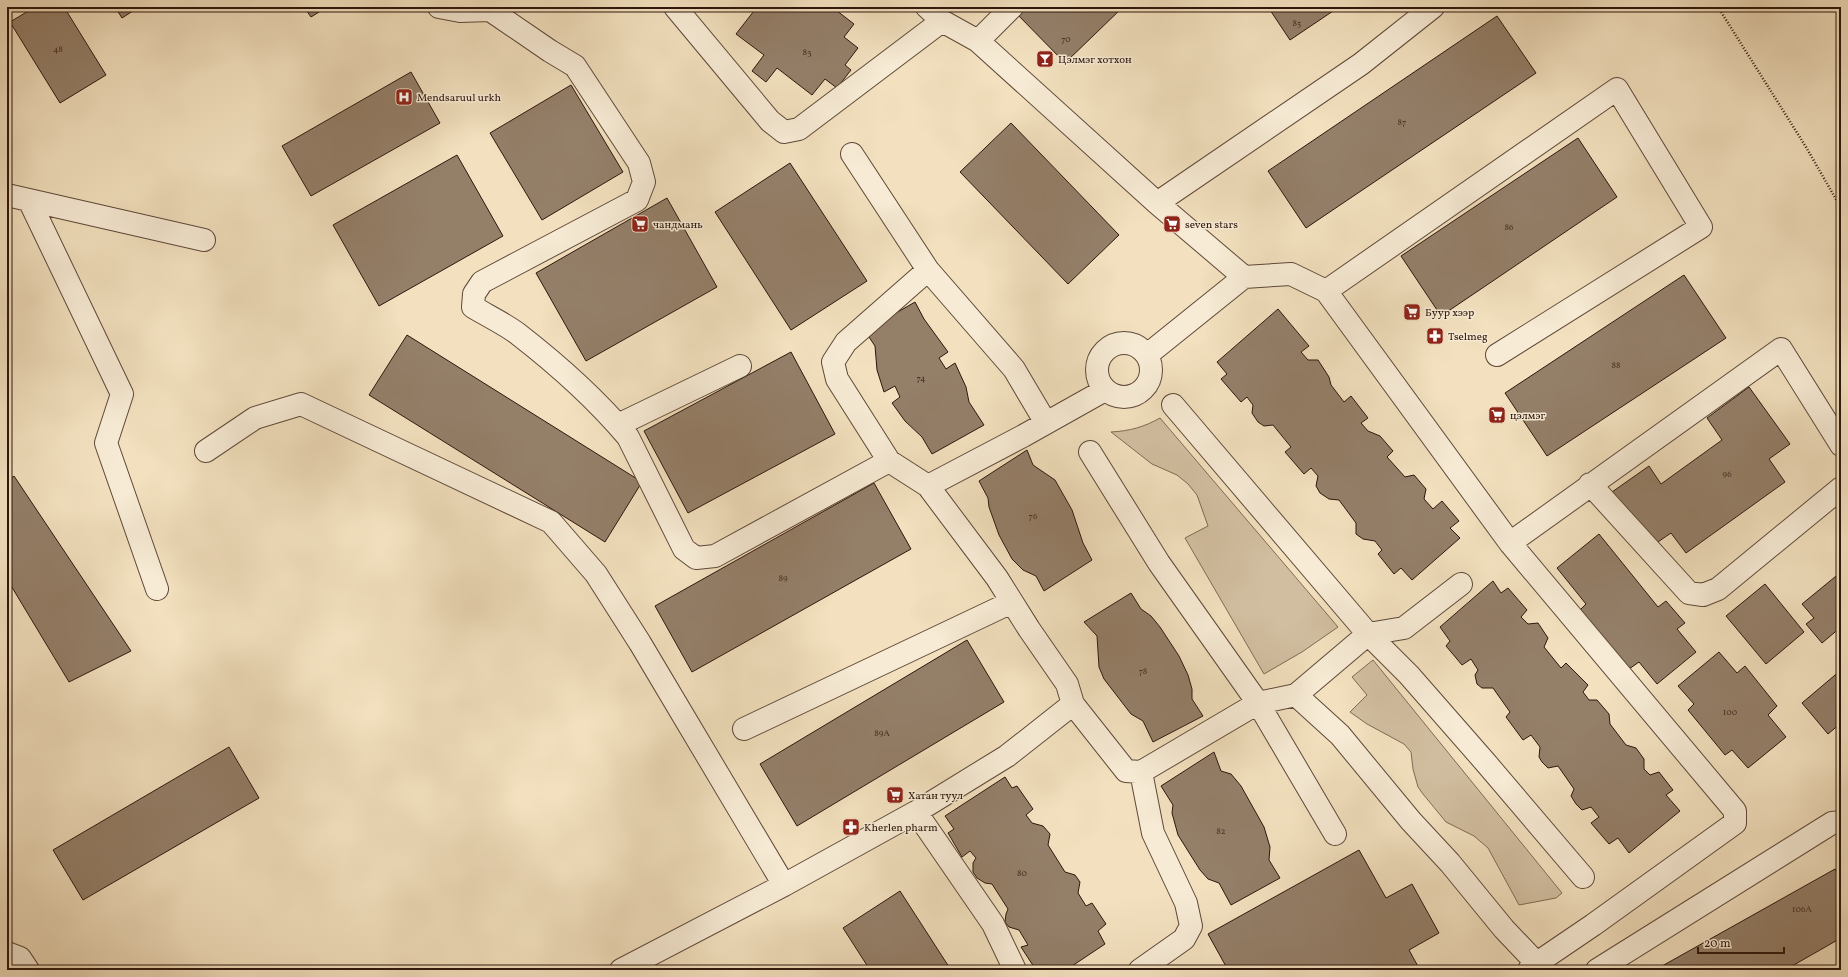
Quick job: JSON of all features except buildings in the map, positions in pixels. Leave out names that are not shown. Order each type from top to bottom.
[{"type":"street","points":[[439,7],[460,11],[490,10],[550,52],[575,66],[639,163],[644,182],[637,200],[482,282],[474,294],[473,307],[517,334],[597,402],[618,425],[628,437],[684,549],[696,558],[715,556],[889,460]]},
{"type":"street","points":[[978,40],[1012,7]]},
{"type":"street","points":[[1157,203],[1361,64],[1432,7]]},
{"type":"street","points":[[683,11],[770,121],[784,132],[799,129],[934,14],[978,40],[1157,203],[1244,277]]},
{"type":"street","points":[[1326,291],[1617,89],[1701,227],[1497,355]]},
{"type":"street","points":[[852,154],[928,270],[1014,369],[1046,423]]},
{"type":"street","points":[[7,196],[204,240]]},
{"type":"street","points":[[29,200],[122,394],[106,443],[156,588]]},
{"type":"street","points":[[928,270],[846,342],[833,362],[837,379],[889,460],[928,486],[997,578],[1068,684],[1073,704],[1126,771],[1141,772],[1258,703],[1296,695],[1368,634],[1404,628],[1461,584]]},
{"type":"street","points":[[1147,355],[1244,277],[1291,274],[1326,291],[1510,543],[1735,811],[1735,823],[1536,968],[1450,863],[1411,821],[1340,735],[1296,695]]},
{"type":"street","points":[[1123,343],[1136,346],[1147,355],[1151,366],[1150,377],[1145,387],[1137,394],[1126,398],[1115,396],[1105,390],[1099,381],[1096,370],[1098,360],[1104,351],[1112,345],[1123,343]]},
{"type":"street","points":[[1510,543],[1590,484],[1781,349],[1841,445]]},
{"type":"street","points":[[618,425],[740,366]]},
{"type":"street","points":[[928,486],[1105,390]]},
{"type":"street","points":[[206,451],[255,418],[301,404],[550,522],[596,574],[640,643],[784,885]]},
{"type":"street","points":[[1173,405],[1368,634],[1408,675],[1486,763],[1583,877]]},
{"type":"street","points":[[1090,452],[1159,563],[1258,703],[1335,834]]},
{"type":"street","points":[[1590,484],[1689,592],[1703,595],[1718,589],[1841,488]]},
{"type":"street","points":[[744,729],[1012,602]]},
{"type":"street","points":[[631,967],[916,812],[1007,756],[1073,704]]},
{"type":"street","points":[[1140,970],[1184,939],[1191,926],[1186,903],[1152,833],[1141,772]]},
{"type":"street","points":[[916,812],[993,924],[1015,970]]},
{"type":"street","points":[[1597,970],[1832,823],[1841,822]]},
{"type":"street","points":[[7,953],[20,958],[28,970]]},
{"type":"path","points":[[1718,7],[1806,146],[1841,208]]},
{"type":"shaded area","points":[[1160,418],[1338,627],[1302,652],[1264,674],[1185,538],[1208,526],[1197,495],[1188,484],[1177,475],[1152,464],[1111,432],[1137,428]]},
{"type":"shaded area","points":[[1373,660],[1562,893],[1556,898],[1519,905],[1488,848],[1474,836],[1446,822],[1418,787],[1413,769],[1411,752],[1404,744],[1367,724],[1350,712],[1367,695],[1352,677]]},
{"type":"place","name":"Цэлмэг хотхон","points":[[1045,59]]},
{"type":"place","name":"Mendsaruul urkh","points":[[404,97]]},
{"type":"place","name":"чандмань","points":[[640,224]]},
{"type":"place","name":"seven stars","points":[[1172,224]]},
{"type":"place","name":"Буур хээр","points":[[1412,312]]},
{"type":"place","name":"Tselmeg","points":[[1435,336]]},
{"type":"place","name":"цэлмэг","points":[[1497,415]]},
{"type":"place","name":"Хатан туул","points":[[895,795]]},
{"type":"place","name":"Kherlen pharm","points":[[851,827]]}]
